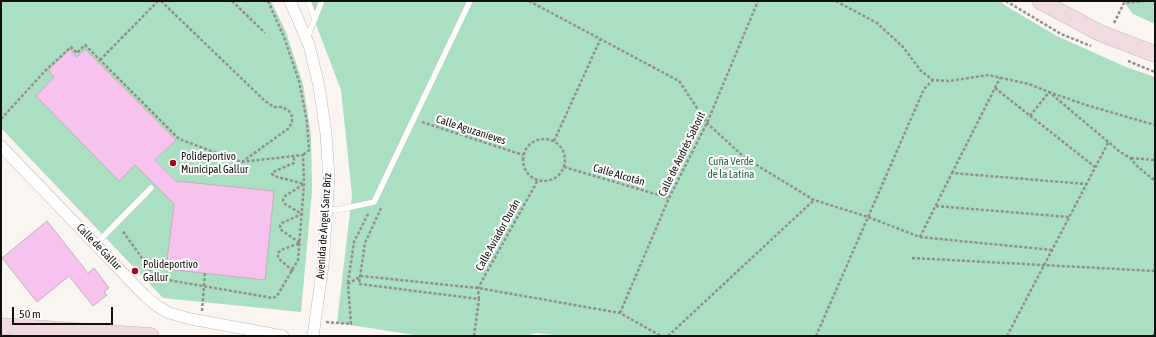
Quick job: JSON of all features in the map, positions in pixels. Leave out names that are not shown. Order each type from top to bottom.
[{"type":"street","name":"Avenida de Ángel Sanz Briz","points":[[290,1],[309,45],[319,86],[326,134],[329,176],[323,265],[313,336]]},
{"type":"street","points":[[1040,1],[1108,36],[1155,54]]},
{"type":"street","name":"Calle de Gallur","points":[[1,146],[145,296],[157,306],[169,313],[202,321],[283,336]]},
{"type":"street","points":[[1,326],[87,334],[151,336]]},
{"type":"lane","points":[[308,1],[315,18]]},
{"type":"lane","points":[[306,39],[322,1]]},
{"type":"lane","points":[[327,209],[337,210],[374,202],[470,1]]},
{"type":"lane","points":[[96,244],[151,188]]},
{"type":"path","points":[[100,60],[159,1],[265,101],[274,107],[282,107],[292,116],[292,122],[289,128],[242,162]]},
{"type":"path","points":[[232,1],[265,33]]},
{"type":"path","points":[[1,119],[45,71],[71,47],[77,53],[85,45],[179,140],[242,162],[303,156],[310,150],[307,122],[299,81],[284,37],[268,1]]},
{"type":"path","points":[[529,1],[679,81],[707,123],[745,158],[814,200],[868,217],[920,237],[1052,250]]},
{"type":"path","name":"Calle de Andrés Saborit","points":[[620,313],[670,198],[707,123],[758,1]]},
{"type":"path","points":[[836,1],[877,23],[894,38],[921,71],[933,80],[949,81],[988,75],[1029,84],[1086,105],[1155,125]]},
{"type":"path","points":[[1108,36],[1124,3],[1145,1]]},
{"type":"path","points":[[554,141],[600,40]]},
{"type":"path","points":[[920,237],[1000,78]]},
{"type":"path","points":[[816,336],[924,90],[933,80]]},
{"type":"path","points":[[995,88],[1095,167]]},
{"type":"path","points":[[1030,116],[1049,92]]},
{"type":"path","points":[[1049,92],[1130,158],[1155,181]]},
{"type":"path","name":"Calle Aguzanieves","points":[[424,115],[421,122],[523,155]]},
{"type":"path","points":[[548,139],[554,141],[564,152],[564,167],[561,173],[556,177],[550,180],[538,180],[532,178],[524,168],[523,155],[525,149],[535,140],[548,139]]},
{"type":"path","points":[[1007,336],[1109,141]]},
{"type":"path","points":[[294,156],[294,163],[272,174],[274,176],[304,184]]},
{"type":"path","points":[[117,223],[154,275],[162,279],[273,298],[277,296],[293,271],[298,260],[304,184],[303,156]]},
{"type":"path","points":[[1130,158],[1155,160]]},
{"type":"path","points":[[1137,166],[1140,160]]},
{"type":"path","name":"Calle Alcotán","points":[[564,167],[670,198]]},
{"type":"path","points":[[952,173],[1086,184]]},
{"type":"path","name":"Calle Aviador Durán","points":[[478,288],[538,180]]},
{"type":"path","points":[[302,214],[285,204],[283,200],[285,196],[304,184]]},
{"type":"path","points":[[668,336],[814,200]]},
{"type":"path","points":[[315,321],[351,324],[348,284],[354,242],[374,202]]},
{"type":"path","points":[[936,206],[1069,217]]},
{"type":"path","points":[[382,207],[365,243],[359,284],[479,299]]},
{"type":"path","points":[[300,243],[280,229],[280,226],[282,223],[302,214]]},
{"type":"path","points":[[293,271],[278,258],[278,253],[281,250],[300,243]]},
{"type":"path","points":[[912,258],[1155,272]]},
{"type":"path","points":[[202,321],[205,273]]},
{"type":"path","points":[[348,284],[361,276],[478,288],[620,313],[661,336]]},
{"type":"path","points":[[474,336],[479,299],[478,288]]},
{"type":"green space","name":"Polideportivo Municipal Gallur","points":[[1,1],[271,1],[286,32],[303,84],[311,135],[312,191],[301,312],[163,298],[1,128]]},
{"type":"green space","name":"Cuña Verde de la Latina","points":[[307,1],[1000,1],[1057,36],[1126,67],[1155,77],[1155,336],[561,336],[536,333],[527,336],[421,336],[337,323],[352,195],[341,90]]},
{"type":"green space","points":[[1123,1],[1155,1],[1155,24],[1133,14]]},
{"type":"building","points":[[70,49],[77,57],[85,49],[176,140],[155,160],[176,181],[274,191],[265,280],[166,269],[174,204],[135,165],[119,181],[36,96],[54,77],[48,70]]},
{"type":"building","points":[[47,221],[88,273],[94,268],[109,288],[104,292],[107,295],[93,306],[69,276],[37,302],[2,258]]},
{"type":"place","name":"Polideportivo Municipal Gallur","points":[[173,163]]},
{"type":"place","name":"Polideportivo Gallur","points":[[135,271]]}]
